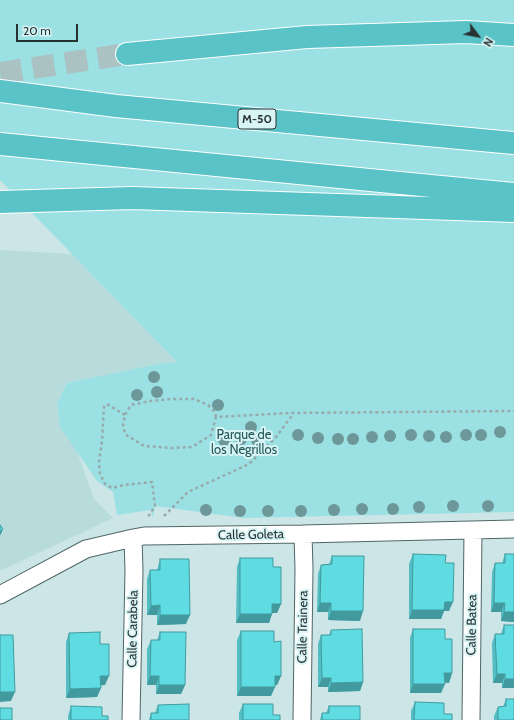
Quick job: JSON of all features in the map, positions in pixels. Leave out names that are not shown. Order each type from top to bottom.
[{"type":"highway","points":[[127,54],[307,37],[466,32],[514,35]]},
{"type":"highway","name":"M-50","points":[[0,91],[116,106],[514,143]]},
{"type":"highway","points":[[0,144],[514,194]]},
{"type":"highway","points":[[0,202],[132,198],[514,211]]},
{"type":"street","name":"Calle Goleta","points":[[0,595],[86,549],[133,538],[514,529]]},
{"type":"street","name":"Calle Batea","points":[[471,720],[473,530]]},
{"type":"street","name":"Calle Trainera","points":[[302,720],[303,534]]},
{"type":"street","name":"Calle Carabela","points":[[131,720],[134,570],[133,538]]},
{"type":"path","points":[[194,398],[208,405],[216,417],[211,435],[192,447],[172,448],[144,446],[125,434],[123,425],[125,415],[131,405],[150,401],[194,398]]},
{"type":"path","points":[[125,415],[107,404],[104,407],[99,462],[100,474],[105,484],[112,488],[152,482],[155,506],[148,517]]},
{"type":"path","points":[[216,417],[291,413],[514,410]]},
{"type":"path","points":[[164,516],[188,492],[249,464],[276,437],[291,417],[291,413]]},
{"type":"shaded area","points":[[0,250],[72,254],[177,362],[158,364],[67,383],[57,404],[60,426],[77,451],[94,499],[113,518],[0,571]]},
{"type":"green space","name":"Parque de los Negrillos","points":[[0,0],[514,0],[514,512],[244,518],[155,506],[153,518],[151,510],[117,515],[113,492],[97,481],[60,427],[57,404],[67,383],[158,364],[177,362],[0,180]]},
{"type":"building","points":[[0,525],[3,529],[0,532]]},
{"type":"building","points":[[413,554],[446,555],[445,563],[454,563],[453,602],[445,602],[444,610],[412,610]]},
{"type":"building","points":[[505,554],[514,554],[514,612],[504,612],[505,603],[494,603],[495,563],[505,563]]},
{"type":"building","points":[[332,556],[364,556],[363,611],[331,611],[331,603],[320,603],[321,565],[332,564]]},
{"type":"building","points":[[240,558],[273,558],[273,567],[281,567],[281,604],[272,604],[272,614],[240,614]]},
{"type":"building","points":[[160,559],[189,559],[190,615],[160,615],[160,605],[151,606],[150,570],[160,570]]},
{"type":"building","points":[[504,625],[514,625],[514,679],[505,679],[505,674],[497,674],[495,634],[504,634]]},
{"type":"building","points":[[362,629],[363,682],[331,683],[331,678],[322,678],[321,635],[331,635],[331,630]]},
{"type":"building","points":[[413,629],[445,629],[445,639],[452,639],[452,673],[444,673],[445,684],[413,684]]},
{"type":"building","points":[[241,631],[274,631],[274,642],[281,641],[281,676],[275,676],[275,687],[241,687]]},
{"type":"building","points":[[100,632],[100,644],[109,644],[109,676],[100,676],[101,688],[70,689],[69,633]]},
{"type":"building","points":[[160,632],[186,632],[185,685],[159,685],[159,676],[150,676],[151,640],[160,640]]},
{"type":"building","points":[[0,635],[13,635],[15,692],[0,692]]},
{"type":"building","points":[[506,699],[514,699],[514,720],[498,720],[498,707],[506,706]]},
{"type":"building","points":[[415,702],[444,703],[444,714],[452,714],[452,720],[414,720]]},
{"type":"building","points":[[189,704],[189,720],[151,720],[151,713],[158,713],[158,705]]},
{"type":"building","points":[[243,704],[273,704],[273,715],[280,715],[280,720],[243,720]]},
{"type":"building","points":[[71,706],[102,707],[102,716],[108,716],[108,720],[71,720]]},
{"type":"building","points":[[329,706],[360,706],[360,720],[322,720],[322,713],[329,713]]},
{"type":"building","points":[[0,708],[12,708],[12,720],[0,720]]},
{"type":"tunnel","points":[[0,73],[127,54]]}]
